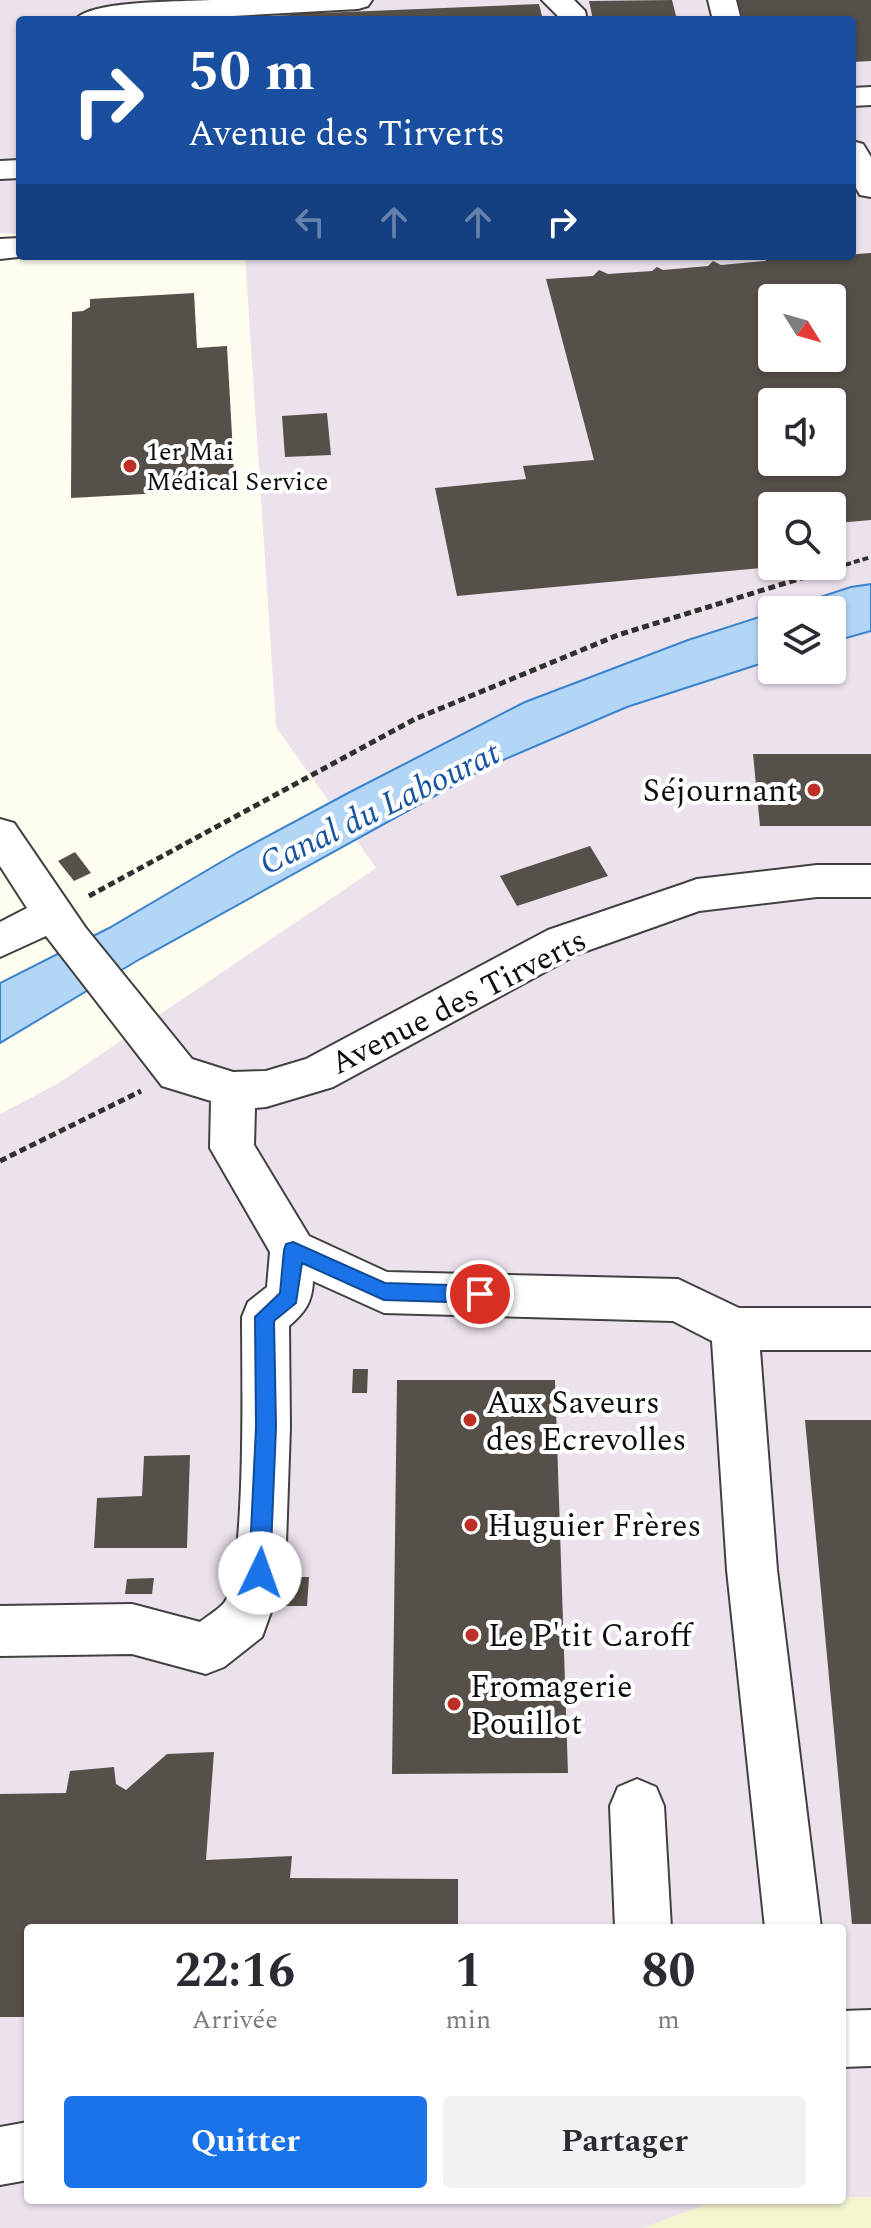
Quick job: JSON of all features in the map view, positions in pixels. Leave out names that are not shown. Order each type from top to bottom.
[{"type":"street","points":[[97,16],[358,0]]},
{"type":"street","points":[[556,0],[571,11],[572,16]]},
{"type":"street","points":[[856,157],[871,188]]},
{"type":"street","points":[[0,834],[61,927],[177,1073]]},
{"type":"street","name":"Avenue des Tirverts","points":[[177,1073],[233,1090],[266,1089],[318,1074],[563,942],[697,895],[817,881],[871,881]]},
{"type":"street","points":[[0,941],[61,927]]},
{"type":"street","points":[[233,1090],[232,1148],[293,1250],[384,1292],[678,1300],[735,1329],[871,1329]]},
{"type":"street","points":[[0,1631],[132,1629],[206,1649],[244,1619],[260,1573],[266,1427],[265,1317],[289,1297],[293,1250]]},
{"type":"street","points":[[735,1329],[752,1570],[793,1924]]},
{"type":"street","points":[[637,1806],[643,1924]]},
{"type":"street","points":[[846,2039],[871,2038]]},
{"type":"street","points":[[0,2156],[24,2152]]},
{"type":"path","points":[[61,927],[415,719],[618,635],[871,557]]},
{"type":"path","points":[[0,1161],[177,1073]]},
{"type":"shaded area","points":[[0,0],[871,0],[871,2197],[846,2197],[846,1924],[24,1924],[24,2204],[708,2204],[643,2228],[0,2228],[0,1114],[57,1084],[376,868],[276,727],[245,260],[856,260],[856,16],[16,16],[16,234],[0,233]]},
{"type":"green space","points":[[846,2197],[871,2197],[871,2228],[643,2228],[708,2204],[846,2204]]},
{"type":"water","points":[[871,584],[871,631],[846,638],[846,596],[823,596]]},
{"type":"water","name":"Canal du Labourat","points":[[758,618],[758,665],[627,707],[489,766],[140,959],[0,1043],[0,983],[109,928],[238,852],[350,792],[525,702],[688,640]]},
{"type":"building","points":[[672,0],[676,16],[592,16],[589,1]]},
{"type":"building","points":[[737,0],[871,0],[871,61],[856,62],[856,16],[742,16]]},
{"type":"building","points":[[539,4],[542,16],[271,16],[290,15],[291,8],[322,7],[322,13]]},
{"type":"building","points":[[871,253],[871,520],[846,522],[846,492],[758,492],[758,568],[457,596],[435,488],[526,479],[523,466],[594,460],[546,279],[593,276],[599,270],[608,274],[652,271],[657,267],[663,270],[708,266],[713,261],[721,265],[766,260],[856,260],[856,254]]},
{"type":"building","points":[[194,293],[197,348],[227,346],[235,489],[71,498],[72,312],[90,307],[90,299]]},
{"type":"building","points":[[327,413],[331,455],[285,457],[282,416]]},
{"type":"building","name":"Séjournant","points":[[753,754],[871,754],[871,826],[760,826]]},
{"type":"building","points":[[590,846],[608,876],[517,906],[500,876]]},
{"type":"building","points":[[75,852],[91,873],[74,881],[58,861]]},
{"type":"building","points":[[353,1369],[368,1369],[367,1393],[352,1393]]},
{"type":"building","points":[[397,1380],[555,1380],[568,1773],[392,1774]]},
{"type":"building","points":[[805,1420],[871,1420],[871,1924],[852,1924]]},
{"type":"building","points":[[190,1455],[187,1548],[94,1548],[97,1498],[142,1496],[144,1456]]},
{"type":"building","points":[[287,1577],[309,1577],[307,1606],[286,1606]]},
{"type":"building","points":[[154,1578],[152,1594],[125,1594],[127,1579]]},
{"type":"building","points":[[214,1752],[206,1860],[292,1856],[290,1878],[458,1879],[458,1924],[24,1924],[24,2017],[0,2017],[0,1794],[66,1793],[70,1771],[114,1767],[116,1784],[126,1790],[167,1754]]},
{"type":"place","name":"1er Mai Médical Service","points":[[130,466]]},
{"type":"place","name":"Séjournant","points":[[814,790]]},
{"type":"place","name":"Aux Saveurs des Ecrevolles","points":[[470,1420]]},
{"type":"place","name":"Huguier Frères","points":[[471,1525]]},
{"type":"place","name":"Le P'tit Caroff","points":[[472,1635]]},
{"type":"place","name":"Fromagerie Pouillot","points":[[454,1704]]},
{"type":"route","points":[[260,1573],[266,1427],[265,1317],[289,1297],[293,1250],[384,1292],[480,1294]]}]
